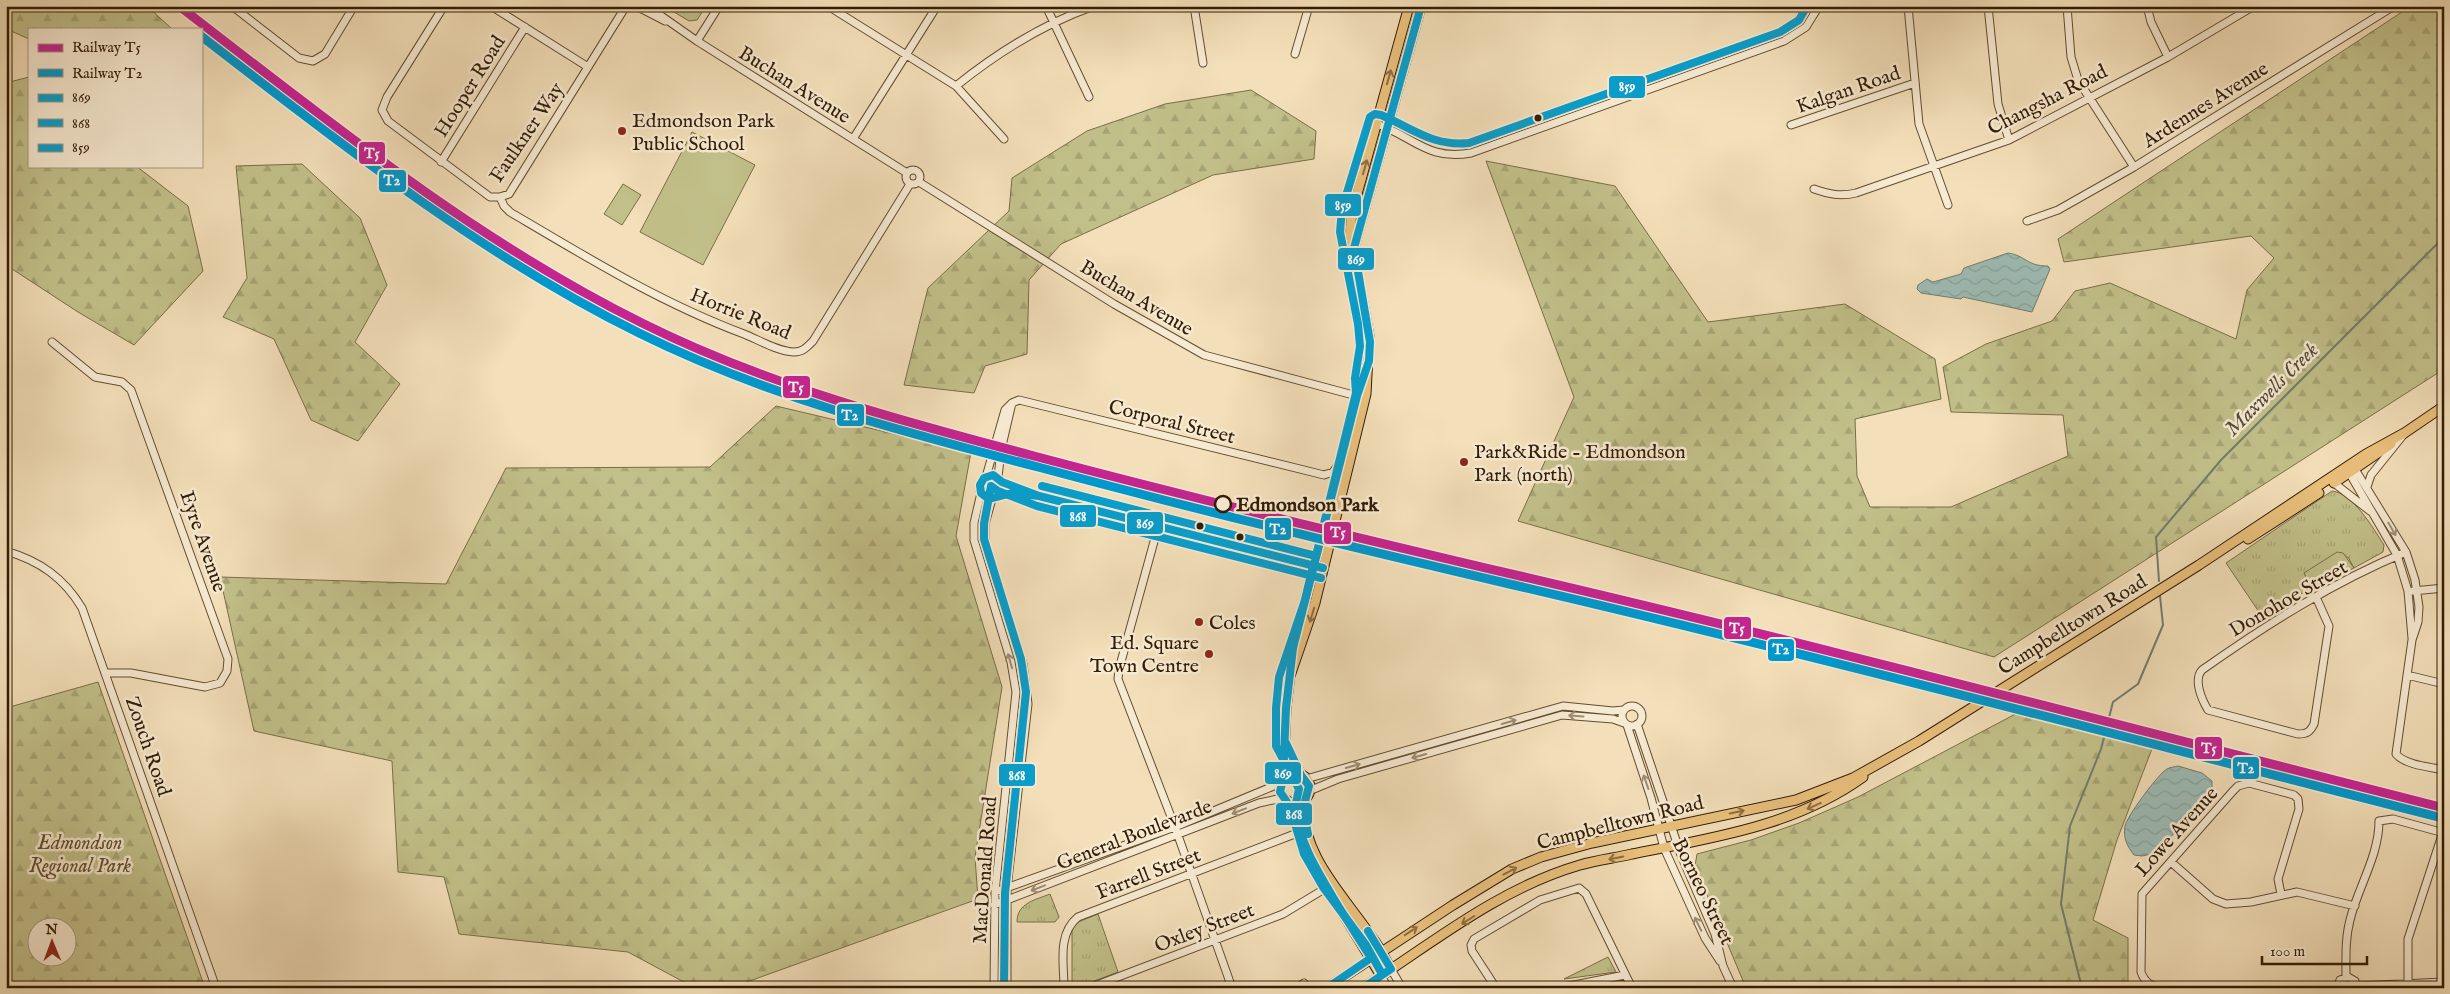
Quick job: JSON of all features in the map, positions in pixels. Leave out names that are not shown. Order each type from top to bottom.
[{"type":"main road","points":[[1381,976],[1326,888],[1287,801],[1280,792],[1286,744],[1286,708],[1293,648],[1318,567],[1334,498],[1340,462],[1357,396],[1365,378],[1370,356],[1369,336],[1351,225],[1352,212],[1409,6]]},
{"type":"main road","points":[[1354,248],[1421,6]]},
{"type":"main road","points":[[1334,498],[1366,394],[1365,378]]},
{"type":"main road","name":"Campbelltown Road","points":[[1363,988],[1498,901],[1548,876],[1581,865],[1746,830],[1794,815],[1828,800],[1888,760],[2199,566],[2444,406]]},
{"type":"main road","name":"Campbelltown Road","points":[[2199,566],[2228,551],[2334,483],[2351,468]]},
{"type":"main road","points":[[1286,744],[1309,791],[1304,800],[1306,829],[1318,857],[1391,969]]},
{"type":"main road","name":"Campbelltown Road","points":[[1327,988],[1381,951],[1512,869],[1564,850],[1796,800],[1853,778],[1888,760]]},
{"type":"main road","points":[[1282,781],[1291,774],[1303,777]]},
{"type":"main road","points":[[1287,801],[1296,803],[1304,800]]},
{"type":"main road","points":[[1318,857],[1318,865],[1328,882],[1326,888]]},
{"type":"street","points":[[232,6],[299,58],[313,60],[326,54],[354,6]]},
{"type":"street","name":"Faulkner Way","points":[[444,6],[387,97],[382,110],[388,121],[490,197],[500,197],[509,194],[626,6]]},
{"type":"street","points":[[491,6],[588,67]]},
{"type":"street","points":[[636,6],[667,22]]},
{"type":"street","points":[[647,6],[667,22]]},
{"type":"street","points":[[697,41],[719,6]]},
{"type":"street","points":[[853,139],[937,6]]},
{"type":"street","points":[[1046,6],[1089,97]]},
{"type":"street","points":[[956,86],[996,56],[1054,22],[1094,6]]},
{"type":"street","points":[[1194,6],[1202,63]]},
{"type":"street","points":[[1295,54],[1309,6]]},
{"type":"street","points":[[1377,124],[1435,153],[1447,155],[1471,153],[1784,41],[1806,27],[1819,6]]},
{"type":"street","points":[[1908,6],[1919,124],[1948,205]]},
{"type":"street","points":[[1988,6],[1998,104],[2008,140]]},
{"type":"street","points":[[2067,6],[2071,57],[2078,80],[2087,97],[2134,167]]},
{"type":"street","points":[[2147,6],[2151,22],[2168,56]]},
{"type":"street","name":"Changsha Road","points":[[1814,189],[1844,196],[2008,140],[2168,56],[2254,6]]},
{"type":"street","name":"Ardennes Avenue","points":[[2027,221],[2058,210],[2134,167],[2394,6]]},
{"type":"street","points":[[832,7],[956,86],[1004,139]]},
{"type":"street","name":"Buchan Avenue","points":[[667,22],[907,173]]},
{"type":"street","name":"Hooper Road","points":[[441,162],[525,27]]},
{"type":"street","name":"Kalgan Road","points":[[1791,125],[1915,83]]},
{"type":"street","points":[[917,171],[920,174],[919,182],[910,184],[906,179],[907,173],[917,171]]},
{"type":"street","name":"Buchan Avenue","points":[[919,182],[978,217],[1055,267],[1204,355],[1357,396]]},
{"type":"street","name":"Horrie Road","points":[[500,197],[510,212],[646,290],[717,324],[783,350],[795,352],[806,349],[813,341],[910,184]]},
{"type":"street","name":"Eyre Avenue","points":[[52,342],[95,376],[122,382],[131,390],[228,659],[227,671],[220,682],[205,687],[131,673],[106,672]]},
{"type":"street","name":"Corporal Street","points":[[995,466],[1006,416],[1012,403],[1020,400],[1324,475]]},
{"type":"street","points":[[2367,486],[2371,475],[2406,432]]},
{"type":"street","points":[[1334,498],[1330,483],[1324,475],[1333,472],[1340,462]]},
{"type":"street","points":[[1000,496],[1004,488],[995,466],[980,485],[981,493],[992,499],[1014,493],[1038,496],[1318,567]]},
{"type":"street","points":[[2351,468],[2367,486],[2406,552],[2416,590],[2418,622],[2412,640],[2396,754],[2399,758],[2444,770]]},
{"type":"street","points":[[2351,468],[2374,515],[2397,555],[2408,592],[2412,640]]},
{"type":"street","points":[[986,477],[1000,479],[1038,496]]},
{"type":"street","points":[[2334,483],[2374,515]]},
{"type":"street","name":"MacDonald Road","points":[[981,493],[974,523],[974,540],[1011,662],[1016,703],[995,892],[994,988]]},
{"type":"street","name":"MacDonald Road","points":[[992,499],[985,524],[985,544],[1023,664],[1028,704],[1007,888],[1007,988]]},
{"type":"street","points":[[1158,527],[1118,676],[1119,684],[1178,835],[1213,939],[1232,988]]},
{"type":"street","name":"Zouch Road","points":[[6,551],[38,564],[54,574],[72,592],[88,620],[216,988]]},
{"type":"street","name":"Donohoe Street","points":[[2316,597],[2329,626],[2314,724],[2311,730],[2305,734],[2298,734],[2212,712],[2206,706],[2198,682],[2198,674],[2202,670],[2262,627],[2316,597],[2406,552]]},
{"type":"street","points":[[2408,592],[2444,588]]},
{"type":"street","points":[[2407,675],[2444,684]]},
{"type":"street","points":[[1016,703],[1028,704]]},
{"type":"street","points":[[1303,777],[1446,740],[1563,706],[1623,710],[1629,706],[1639,709],[1641,719],[1637,724],[1625,724],[1613,719],[1562,715],[1338,780],[1309,791]]},
{"type":"street","points":[[1623,710],[1621,716],[1625,724]]},
{"type":"street","name":"Borneo Street","points":[[1625,724],[1651,798],[1664,848],[1705,938],[1724,966]]},
{"type":"street","name":"Borneo Street","points":[[1637,724],[1694,887],[1715,934],[1724,966],[1733,988]]},
{"type":"street","points":[[1446,740],[1456,740],[1486,732],[1489,736]]},
{"type":"street","points":[[995,892],[1175,827],[1282,781]]},
{"type":"street","name":"Lowe Avenue","points":[[2163,988],[2153,986],[2144,981],[2140,972],[2142,894],[2238,786],[2249,783],[2294,795],[2298,799],[2299,809],[2278,879],[2281,894]]},
{"type":"street","name":"General Boulevarde","points":[[994,905],[1259,803],[1278,798],[1287,801]]},
{"type":"street","points":[[2346,978],[2347,936],[2355,906],[2374,852],[2379,821],[2393,820],[2443,832],[2408,939],[2408,983]]},
{"type":"street","name":"Farrell Street","points":[[1064,988],[1064,938],[1069,924],[1078,917],[1300,832]]},
{"type":"street","points":[[1122,846],[1139,844],[1166,834],[1178,835]]},
{"type":"street","points":[[2171,862],[2213,899],[2226,904],[2251,902],[2297,892],[2355,906]]},
{"type":"street","name":"Oxley Street","points":[[1089,988],[1213,939],[1283,914],[1326,888]]},
{"type":"street","points":[[1496,988],[1472,951],[1474,939],[1540,900],[1574,888],[1582,889],[1586,894],[1632,988]]},
{"type":"street","points":[[1391,969],[1402,988]]},
{"type":"street","points":[[1559,988],[1625,975]]},
{"type":"street","points":[[1381,976],[1388,988]]},
{"type":"street","points":[[2337,988],[2340,980],[2346,978],[2353,980],[2356,987],[2444,982]]},
{"type":"green space","points":[[6,6],[147,6],[171,28],[28,28],[28,39],[11,31]]},
{"type":"green space","points":[[664,6],[706,6],[697,20],[689,21]]},
{"type":"green space","points":[[2411,6],[2444,6],[2444,369],[1994,657],[1518,521],[1574,397],[1486,161],[1615,186],[1708,322],[1845,304],[1935,359],[1941,399],[1855,419],[1857,476],[1870,507],[1951,507],[2068,456],[2063,415],[1951,412],[1943,367],[1986,344],[2052,321],[2075,291],[2110,283],[2236,339],[2247,290],[2274,258],[2251,236],[2064,262],[2058,239]]},
{"type":"green space","points":[[28,77],[28,168],[139,168],[188,206],[203,271],[134,345],[78,312],[9,267],[6,260],[6,83]]},
{"type":"green space","points":[[1251,90],[1316,131],[1314,159],[1213,175],[1061,244],[1029,280],[1027,354],[985,366],[974,393],[904,385],[928,288],[1009,211],[1012,178],[1087,131],[1165,104]]},
{"type":"green space","points":[[692,132],[755,165],[703,265],[640,232]]},
{"type":"green space","points":[[302,164],[360,218],[387,285],[355,342],[400,384],[358,441],[311,420],[274,339],[223,317],[247,278],[236,166]]},
{"type":"green space","points":[[623,184],[641,195],[622,225],[604,214]]},
{"type":"green space","points":[[776,406],[971,452],[956,536],[1002,687],[975,857],[978,899],[730,988],[695,988],[628,952],[459,934],[444,877],[398,872],[392,761],[254,731],[220,577],[446,584],[506,468],[710,467]]},
{"type":"green space","points":[[2332,491],[2340,493],[2362,512],[2384,545],[2383,552],[2354,568],[2348,557],[2304,573],[2312,588],[2261,615],[2226,563]]},
{"type":"green space","points":[[2337,552],[2343,553],[2354,568],[2312,588],[2304,573]]},
{"type":"green space","name":"Edmondson Regional Park","points":[[98,682],[205,988],[6,988],[6,708]]},
{"type":"green space","points":[[2025,709],[2155,741],[2117,840],[2093,920],[2128,938],[2128,988],[1746,988],[1695,866],[1697,854],[1751,840],[1799,823],[1858,797]]},
{"type":"green space","points":[[1050,894],[1059,917],[1055,922],[1017,922],[1023,906]]},
{"type":"green space","points":[[1098,914],[1118,972],[1076,988],[1072,987],[1072,929],[1078,922]]},
{"type":"green space","points":[[1608,957],[1616,972],[1564,979]]},
{"type":"water","points":[[2008,253],[2019,256],[2031,263],[2048,266],[2050,269],[2032,312],[1963,297],[1961,299],[1921,293],[1917,289],[1918,285],[1927,279],[1933,282],[1961,274],[1964,268]]},
{"type":"water","points":[[2178,766],[2202,773],[2212,781],[2212,792],[2156,853],[2142,856],[2134,855],[2125,838],[2127,821],[2157,778],[2167,769]]},
{"type":"waterway","name":"Maxwells Creek","points":[[2159,581],[2156,537],[2221,460],[2444,237]]},
{"type":"waterway","name":"Maxwells Creek","points":[[2082,988],[2061,904],[2070,826],[2101,749],[2113,702],[2138,684],[2163,625],[2160,596]]},
{"type":"rail line","name":"T5","points":[[179,6],[346,135],[461,216],[520,254],[580,290],[642,323],[689,345],[785,383],[884,415],[1156,488],[1636,603],[2444,808]]},
{"type":"rail line","name":"T2","points":[[202,37],[413,196],[524,269],[639,333],[736,376],[785,394],[886,426],[1158,499],[1634,613],[2442,818]]},
{"type":"transit line","name":"869","points":[[1327,988],[1371,958],[1318,871],[1307,850],[1290,807],[1280,792],[1283,779],[1286,708],[1293,648],[1357,396],[1369,361],[1370,342],[1354,248],[1421,6]]},
{"type":"transit line","name":"859","points":[[1042,486],[1316,556],[1356,393],[1355,378],[1360,346],[1358,324],[1340,232],[1342,209],[1370,117],[1375,114],[1381,115],[1423,135],[1444,142],[1469,143],[1780,32],[1799,20],[1807,6]]},
{"type":"transit line","name":"869","points":[[993,475],[1002,482],[1039,496],[1012,493],[989,499],[981,493],[980,485],[984,478],[993,475]]},
{"type":"transit line","name":"868","points":[[1004,988],[1005,893],[1026,692],[1021,659],[984,539],[984,524],[991,486],[998,491],[1037,506],[1321,578]]},
{"type":"transit line","name":"869","points":[[1039,496],[1323,568]]},
{"type":"transit line","name":"868","points":[[1313,566],[1305,600],[1279,677],[1276,708],[1276,746],[1299,789],[1293,817],[1304,854],[1323,887],[1366,945],[1382,974]]},
{"type":"transit line","name":"869","points":[[1286,743],[1301,775],[1309,786],[1303,809],[1308,834]]},
{"type":"transit line","name":"869","points":[[1363,988],[1391,969],[1368,931]]},
{"type":"place","name":"Edmondson Park Public School","points":[[622,131]]},
{"type":"place","name":"Park&Ride - Edmondson Park (north)","points":[[1464,462]]},
{"type":"place","name":"Edmondson Park","points":[[1223,504]]},
{"type":"place","name":"Coles","points":[[1199,622]]},
{"type":"place","name":"Ed. Square Town Centre","points":[[1209,654]]}]
